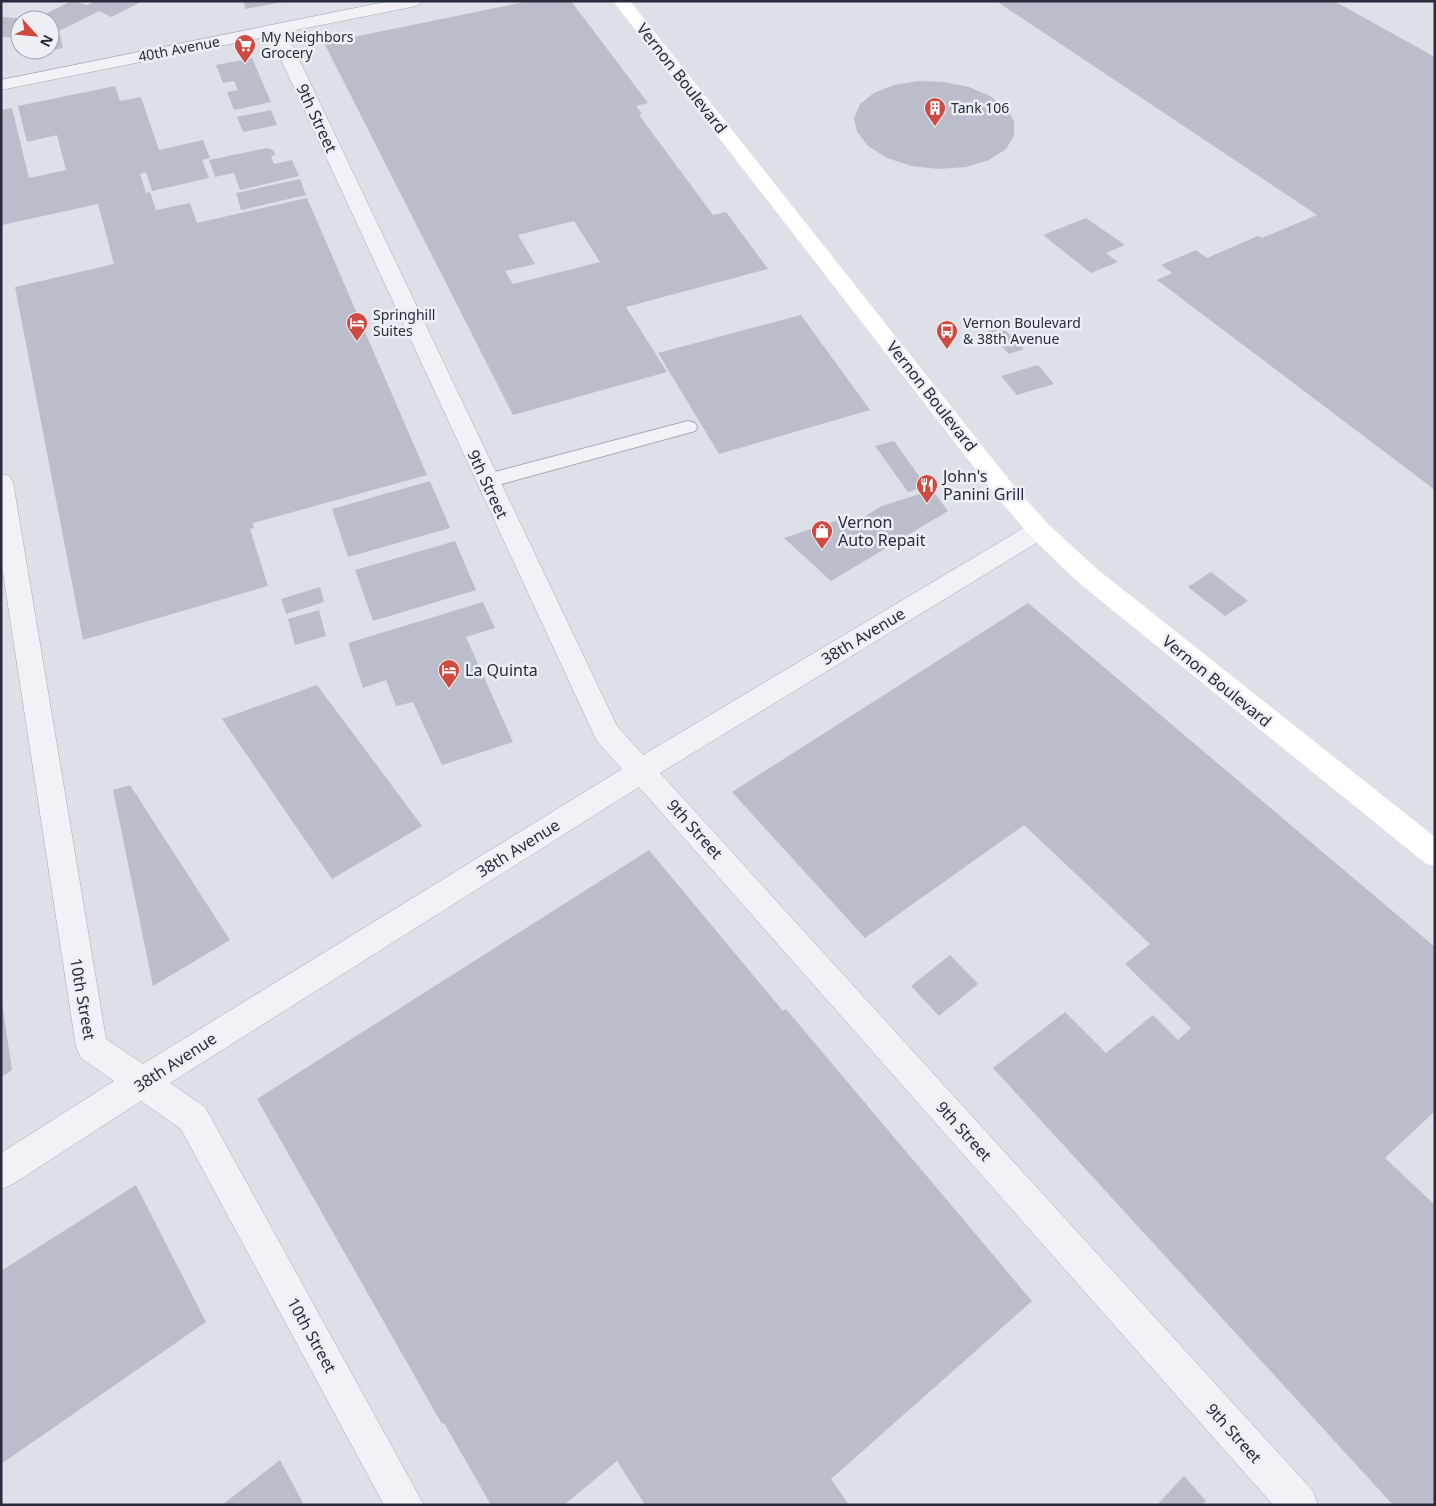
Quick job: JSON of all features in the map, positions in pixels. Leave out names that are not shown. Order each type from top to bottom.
[{"type":"main road","name":"Vernon Boulevard","points":[[621,1],[1006,492],[1039,530],[1088,576],[1128,609],[1435,854]]},
{"type":"street","name":"40th Avenue","points":[[1,85],[416,1]]},
{"type":"street","name":"9th Street","points":[[276,30],[607,733],[1299,1505]]},
{"type":"street","name":"10th Street","points":[[1,482],[92,1047],[193,1118],[404,1505]]},
{"type":"street","name":"38th Avenue","points":[[1,1172],[191,1051],[643,771],[678,746],[1039,530]]},
{"type":"lane","points":[[487,481],[688,427]]},
{"type":"building","points":[[72,1],[87,5],[96,1],[143,1],[111,17],[99,11],[60,30],[60,10],[53,10]]},
{"type":"building","points":[[243,1],[282,1],[282,2],[246,9]]},
{"type":"building","points":[[529,1],[571,1],[648,103],[636,106],[642,114],[639,115],[713,215],[726,212],[768,269],[626,307],[667,372],[513,415],[324,43]],"holes":[[[574,221],[600,262],[513,284],[505,271],[535,264],[518,235]]]},
{"type":"building","points":[[996,1],[1334,1],[1435,57],[1435,490],[1157,280],[1172,273],[1161,265],[1196,250],[1207,258],[1258,236],[1262,238],[1317,215]]},
{"type":"building","points":[[1,17],[10,18],[10,37],[1,37]]},
{"type":"building","points":[[60,35],[63,48],[60,49]]},
{"type":"building","points":[[252,58],[271,102],[234,110],[227,92],[238,90],[234,81],[223,83],[216,65]]},
{"type":"building","name":"Tank 106","points":[[918,81],[944,82],[969,87],[990,96],[1006,108],[1014,121],[1014,136],[1006,149],[989,160],[966,167],[939,169],[911,166],[887,158],[868,146],[857,132],[854,118],[860,104],[874,93],[894,85]]},
{"type":"building","points":[[115,86],[120,101],[141,97],[159,150],[203,140],[210,158],[202,160],[209,178],[152,191],[146,172],[140,174],[146,193],[150,192],[156,210],[190,203],[197,223],[307,198],[427,475],[253,523],[254,528],[250,529],[268,586],[83,640],[15,287],[114,264],[98,204],[2,225],[1,110],[12,108],[29,178],[66,170],[57,135],[27,142],[18,106]]},
{"type":"building","points":[[271,110],[277,125],[243,132],[237,117]]},
{"type":"building","points":[[267,148],[273,150],[275,154],[271,157],[274,164],[292,160],[299,176],[240,190],[234,173],[215,177],[209,160]]},
{"type":"building","points":[[300,179],[306,195],[241,210],[236,193]]},
{"type":"building","points":[[1086,218],[1125,245],[1106,253],[1118,262],[1091,273],[1043,235]]},
{"type":"building","points":[[801,315],[870,410],[719,454],[658,353]]},
{"type":"building","points":[[992,317],[1024,349],[1009,354],[978,321]]},
{"type":"building","points":[[1038,365],[1054,384],[1017,395],[1001,376]]},
{"type":"building","points":[[894,441],[926,486],[908,492],[875,446]]},
{"type":"building","points":[[430,481],[450,528],[348,557],[332,509]]},
{"type":"building","points":[[932,490],[948,511],[831,581],[784,538],[847,517],[854,523],[882,506]]},
{"type":"building","points":[[455,541],[476,590],[373,621],[355,570]]},
{"type":"building","points":[[1211,572],[1248,601],[1225,616],[1188,587]]},
{"type":"building","points":[[320,587],[324,602],[286,614],[281,599]]},
{"type":"building","points":[[483,602],[495,628],[466,637],[513,742],[442,765],[413,702],[396,706],[386,680],[363,688],[348,643]]},
{"type":"building","points":[[1028,603],[1435,947],[1435,1111],[1385,1158],[1435,1205],[1435,1505],[1393,1505],[993,1068],[1065,1012],[1106,1053],[1153,1015],[1178,1040],[1191,1028],[1125,964],[1150,944],[1024,825],[865,938],[732,792]]},
{"type":"building","points":[[319,610],[326,636],[295,645],[288,619]]},
{"type":"building","points":[[317,685],[422,826],[332,879],[222,719]]},
{"type":"building","points":[[130,785],[230,940],[153,986],[113,790]]},
{"type":"building","points":[[649,850],[783,1011],[786,1009],[1032,1301],[831,1479],[849,1505],[645,1505],[617,1461],[564,1505],[491,1505],[444,1423],[442,1424],[257,1099]]},
{"type":"building","points":[[950,955],[978,984],[939,1016],[911,986]]},
{"type":"building","points":[[1,996],[12,1070],[1,1077]]},
{"type":"building","points":[[136,1185],[206,1322],[1,1464],[1,1271]]},
{"type":"building","points":[[280,1460],[304,1505],[222,1505]]},
{"type":"building","points":[[1184,1476],[1206,1501],[1202,1505],[1157,1505]]},
{"type":"place","name":"My Neighbors Grocery","points":[[245,64]]},
{"type":"place","name":"Tank 106","points":[[935,127]]},
{"type":"place","name":"Springhill Suites","points":[[357,342]]},
{"type":"place","name":"Vernon Boulevard & 38th Avenue","points":[[947,350]]},
{"type":"place","name":"John's Panini Grill","points":[[927,504]]},
{"type":"place","name":"Vernon Auto Repait","points":[[822,550]]},
{"type":"place","name":"La Quinta","points":[[449,689]]}]
